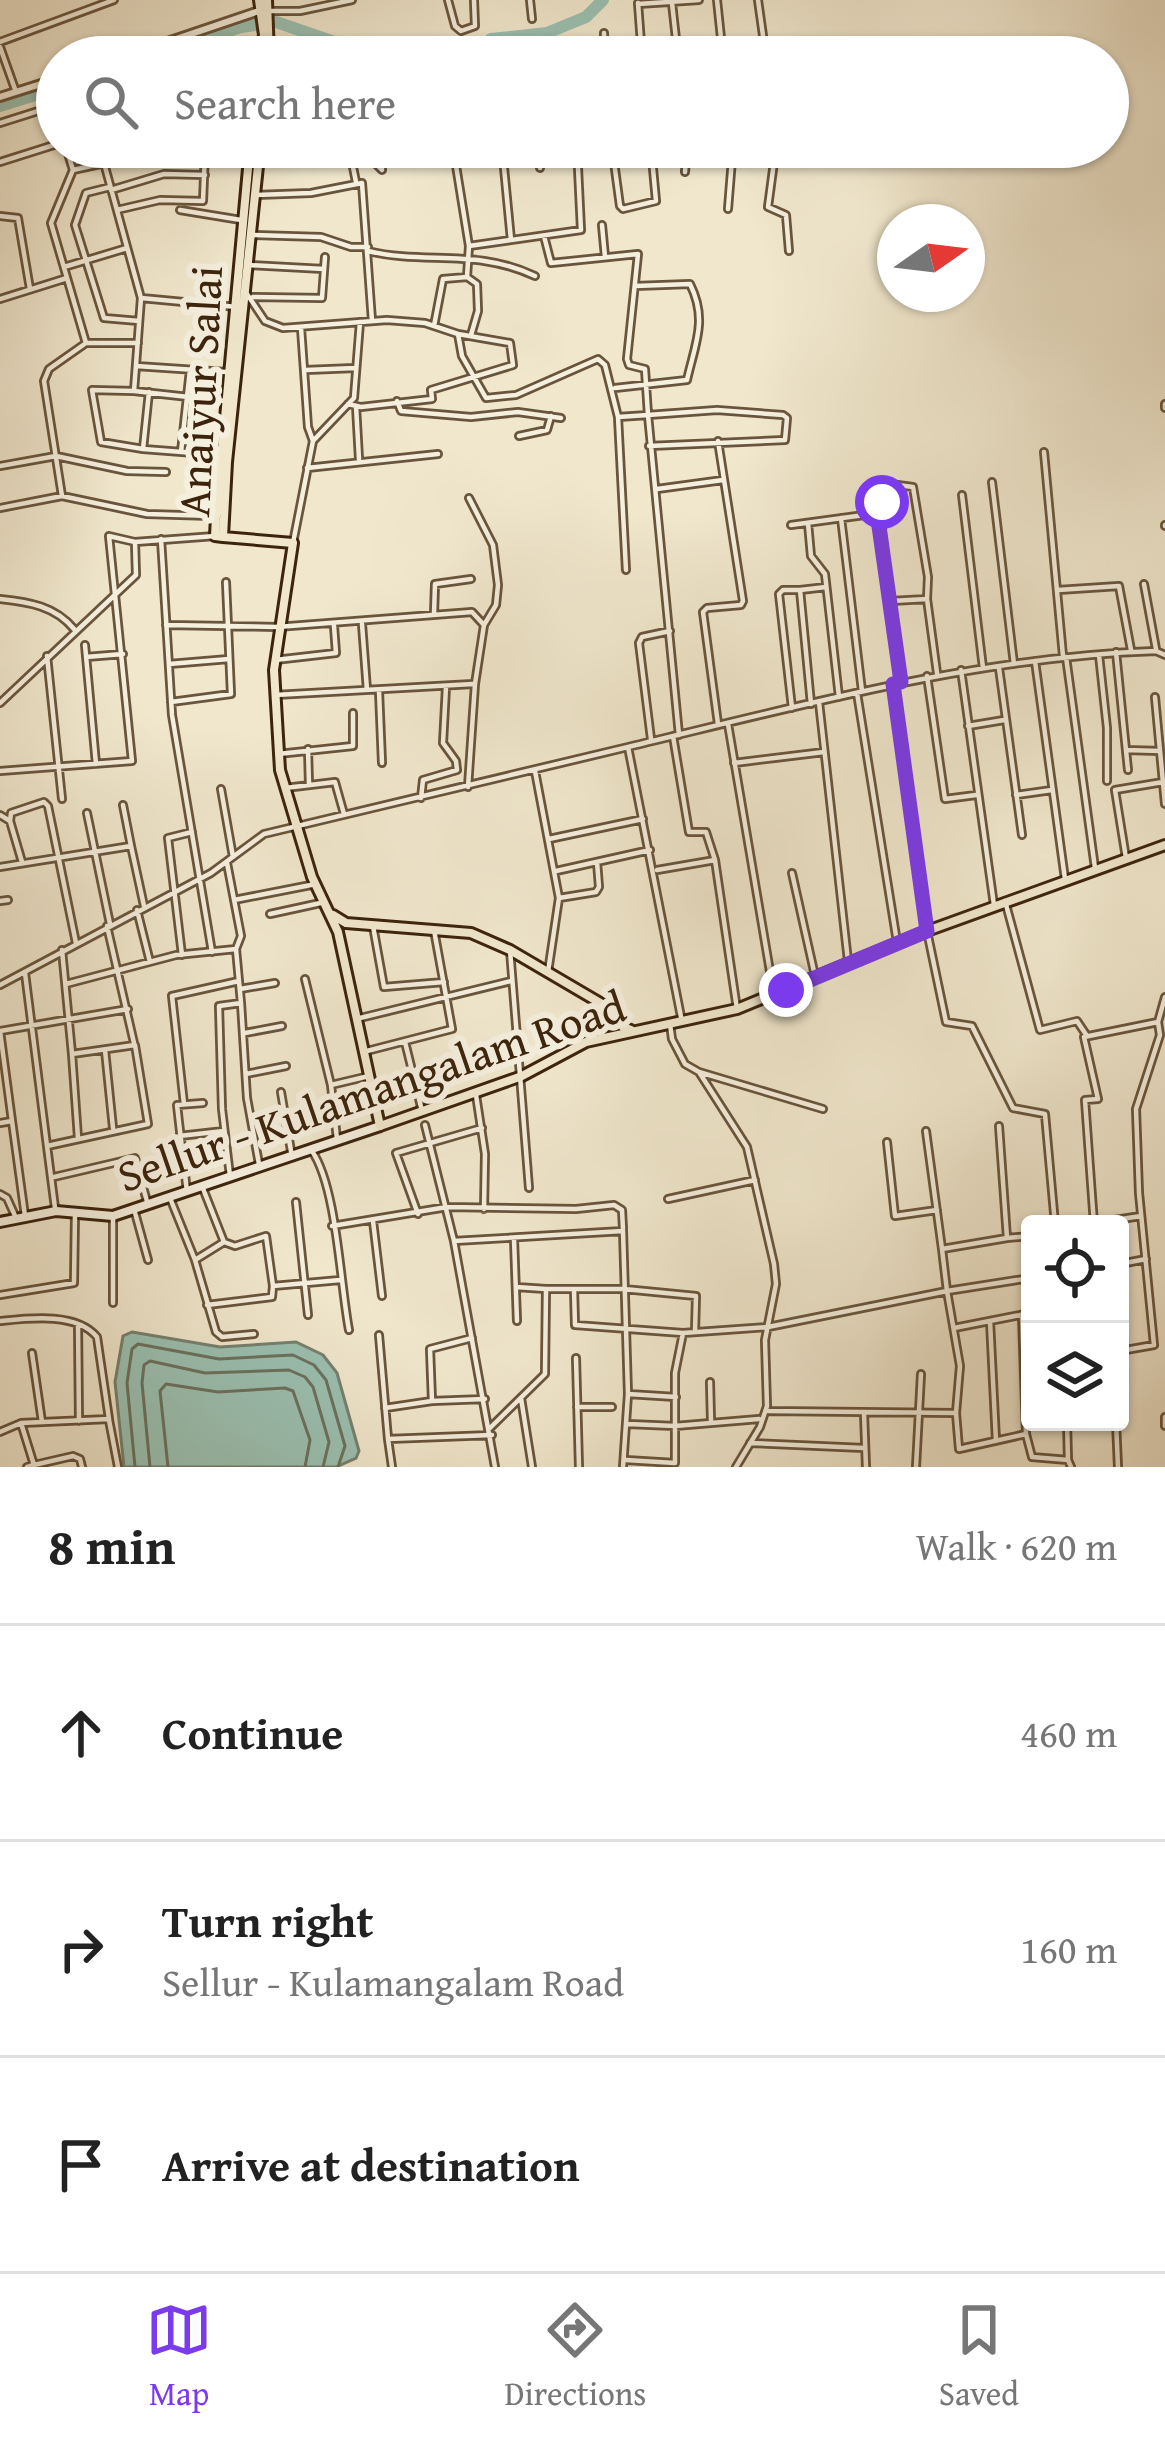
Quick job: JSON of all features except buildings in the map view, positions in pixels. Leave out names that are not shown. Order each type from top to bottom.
[{"type":"main road","points":[[265,9],[266,36]]},
{"type":"main road","name":"Anaiyur Salai","points":[[219,537],[249,168]]},
{"type":"main road","name":"Anaiyur Salai","points":[[219,537],[220,455],[239,308],[250,296],[248,220],[258,168]]},
{"type":"main road","points":[[219,537],[292,543],[274,660],[278,754],[296,826],[332,915],[380,1126]]},
{"type":"main road","name":"Sellur - Kulamangalam Road","points":[[0,1222],[56,1211],[113,1216],[170,1198],[476,1095],[586,1042],[737,1010],[897,942],[1165,845]]},
{"type":"main road","points":[[332,915],[346,923],[471,933],[510,950],[619,1014],[623,1027],[631,1030]]},
{"type":"street","points":[[185,36],[265,9],[352,0]]},
{"type":"street","points":[[448,0],[460,31],[475,26],[473,0]]},
{"type":"street","points":[[530,0],[532,19]]},
{"type":"street","points":[[640,36],[638,2],[699,0]]},
{"type":"street","points":[[717,0],[721,36]]},
{"type":"street","points":[[758,0],[763,36]]},
{"type":"street","points":[[16,92],[0,45],[109,1]]},
{"type":"street","points":[[672,1],[676,36]]},
{"type":"street","points":[[0,97],[36,86]]},
{"type":"street","points":[[0,123],[36,111]]},
{"type":"street","points":[[0,162],[36,151]]},
{"type":"street","points":[[82,168],[73,170],[51,223],[86,343]]},
{"type":"street","points":[[106,168],[141,298],[134,391]]},
{"type":"street","points":[[201,212],[205,168]]},
{"type":"street","points":[[353,168],[356,184]]},
{"type":"street","points":[[456,168],[469,246],[467,278]]},
{"type":"street","points":[[504,168],[512,241]]},
{"type":"street","points":[[469,246],[582,229],[578,168]]},
{"type":"street","points":[[615,168],[623,209],[656,201],[653,168]]},
{"type":"street","points":[[685,168],[685,172]]},
{"type":"street","points":[[728,209],[731,168]]},
{"type":"street","points":[[773,168],[768,207],[786,215],[789,251]]},
{"type":"street","points":[[139,321],[104,318],[75,225],[79,208],[86,193],[164,173],[205,176]]},
{"type":"street","points":[[255,195],[311,193],[362,183],[372,321]]},
{"type":"street","points":[[117,210],[160,200],[203,201]]},
{"type":"street","points":[[180,210],[248,220]]},
{"type":"street","points":[[0,216],[17,218],[30,289]]},
{"type":"street","points":[[602,226],[605,257]]},
{"type":"street","points":[[251,235],[321,237],[351,247],[469,257],[535,276]]},
{"type":"street","points":[[544,236],[551,262],[638,254],[627,363],[644,368],[647,385],[676,735],[689,832],[706,832],[716,860],[737,1010]]},
{"type":"street","points":[[64,267],[127,248]]},
{"type":"street","points":[[313,441],[352,405],[432,399],[431,390],[514,363],[510,343],[434,326],[372,321],[283,328],[266,321],[250,296],[322,298],[325,256]]},
{"type":"street","points":[[248,265],[324,269]]},
{"type":"street","points":[[0,283],[2,298],[68,278]]},
{"type":"street","points":[[434,326],[442,279],[467,278],[477,284],[478,311],[471,335]]},
{"type":"street","points":[[613,388],[687,380],[701,310],[690,284],[635,286]]},
{"type":"street","points":[[141,298],[239,308]]},
{"type":"street","points":[[359,461],[352,405],[360,322]]},
{"type":"street","points":[[292,543],[313,441],[301,327]]},
{"type":"street","points":[[458,334],[471,376],[486,398],[516,395],[598,359],[605,365],[618,416],[626,570]]},
{"type":"street","points":[[62,496],[44,381],[49,369],[86,343],[138,343]]},
{"type":"street","points":[[136,366],[229,372]]},
{"type":"street","points":[[306,370],[356,368]]},
{"type":"street","points":[[182,452],[190,370]]},
{"type":"street","points":[[220,455],[101,442],[92,390],[226,401]]},
{"type":"street","points":[[143,449],[148,392]]},
{"type":"street","points":[[397,401],[401,411],[471,417],[511,411],[561,418]]},
{"type":"street","points":[[618,416],[717,410],[787,418],[785,440],[650,446]]},
{"type":"street","points":[[519,436],[547,430],[551,416]]},
{"type":"street","points":[[718,441],[742,604],[704,612],[718,725]]},
{"type":"street","points":[[1044,452],[1064,657],[1095,868]]},
{"type":"street","points":[[308,468],[437,454]]},
{"type":"street","points":[[0,466],[56,456],[127,471],[166,472]]},
{"type":"street","points":[[654,489],[723,480]]},
{"type":"street","points":[[992,482],[1014,664]]},
{"type":"street","points":[[937,673],[913,487],[890,484],[877,512],[927,931],[946,1022],[972,1026],[1013,1108],[1045,1114],[1054,1215]]},
{"type":"street","points":[[962,495],[983,668]]},
{"type":"street","points":[[0,508],[62,496],[147,514],[216,516]]},
{"type":"street","points":[[468,787],[475,684],[484,626],[496,605],[498,585],[493,545],[469,498]]},
{"type":"street","points":[[791,525],[877,512]]},
{"type":"street","points":[[841,518],[860,692],[897,942]]},
{"type":"street","points":[[808,523],[811,556],[824,569],[838,697]]},
{"type":"street","points":[[0,771],[132,761],[109,536],[135,542],[219,537]]},
{"type":"street","points":[[161,539],[171,702],[212,952]]},
{"type":"street","points":[[0,703],[136,574],[135,542]]},
{"type":"street","points":[[434,616],[435,584],[471,579]]},
{"type":"street","points":[[171,702],[232,691],[226,582]]},
{"type":"street","points":[[1144,584],[1156,651]]},
{"type":"street","points":[[792,708],[779,595],[783,590],[826,586]]},
{"type":"street","points":[[1058,590],[1119,586],[1131,652]]},
{"type":"street","points":[[800,590],[848,961]]},
{"type":"street","points":[[0,598],[62,614],[74,629]]},
{"type":"street","points":[[891,601],[927,599]]},
{"type":"street","points":[[166,625],[278,627],[472,612],[484,626]]},
{"type":"street","points":[[362,622],[367,690]]},
{"type":"street","points":[[274,660],[338,652],[333,624]]},
{"type":"street","points":[[651,741],[639,643],[642,637],[670,632]]},
{"type":"street","points":[[85,645],[96,764]]},
{"type":"street","points":[[0,985],[200,879],[264,834],[937,673],[1098,653],[1156,651],[1165,655]]},
{"type":"street","points":[[1115,652],[1128,770]]},
{"type":"street","points":[[1098,653],[1108,728],[1107,781]]},
{"type":"street","points":[[86,657],[122,654]]},
{"type":"street","points":[[47,656],[62,799]]},
{"type":"street","points":[[169,664],[229,659]]},
{"type":"street","points":[[1036,661],[1065,879]]},
{"type":"street","points":[[998,666],[1022,835]]},
{"type":"street","points":[[961,670],[994,905]]},
{"type":"street","points":[[926,676],[945,799],[976,795]]},
{"type":"street","points":[[275,695],[475,684]]},
{"type":"street","points":[[421,797],[423,780],[457,770],[443,743],[446,687]]},
{"type":"street","points":[[379,690],[382,763]]},
{"type":"street","points":[[1155,697],[1165,804]]},
{"type":"street","points":[[278,754],[353,746],[353,713]]},
{"type":"street","points":[[968,726],[1006,720]]},
{"type":"street","points":[[728,724],[774,995]]},
{"type":"street","points":[[628,747],[682,1022]]},
{"type":"street","points":[[308,749],[310,784]]},
{"type":"street","points":[[1126,751],[1160,751]]},
{"type":"street","points":[[734,764],[824,752]]},
{"type":"street","points":[[535,770],[559,898],[548,972]]},
{"type":"street","points":[[285,788],[335,782],[344,814]]},
{"type":"street","points":[[1126,858],[1115,790],[1162,782]]},
{"type":"street","points":[[220,789],[241,936],[236,949],[246,1074],[260,1168]]},
{"type":"street","points":[[1016,795],[1053,790]]},
{"type":"street","points":[[22,862],[10,821],[14,809],[46,803],[76,943]]},
{"type":"street","points":[[123,806],[144,906]]},
{"type":"street","points":[[46,1146],[148,1124],[87,813]]},
{"type":"street","points":[[0,815],[10,821]]},
{"type":"street","points":[[549,839],[644,819]]},
{"type":"street","points":[[182,955],[168,836],[192,832]]},
{"type":"street","points":[[0,867],[131,845]]},
{"type":"street","points":[[555,871],[650,850]]},
{"type":"street","points":[[654,870],[716,860]]},
{"type":"street","points":[[559,898],[596,892],[597,862]]},
{"type":"street","points":[[792,873],[815,976]]},
{"type":"street","points":[[234,900],[316,884]]},
{"type":"street","points":[[1005,901],[1040,1030],[1077,1021],[1087,1036],[1099,1099],[1085,1100],[1091,1215]]},
{"type":"street","points":[[270,914],[325,902]]},
{"type":"street","points":[[137,910],[150,962]]},
{"type":"street","points":[[373,926],[384,987],[444,982]]},
{"type":"street","points":[[363,1052],[452,1029],[434,928]]},
{"type":"street","points":[[66,983],[182,955],[236,949]]},
{"type":"street","points":[[62,950],[78,1140]]},
{"type":"street","points":[[510,950],[529,1188]]},
{"type":"street","points":[[25,971],[56,1211]]},
{"type":"street","points":[[304,979],[331,1085],[337,1141]]},
{"type":"street","points":[[356,1019],[512,981]]},
{"type":"street","points":[[184,1105],[172,996],[275,983]]},
{"type":"street","points":[[1129,1349],[1154,1345],[1136,1109],[1160,1035],[1158,1022],[1165,997]]},
{"type":"street","points":[[230,1176],[219,1006],[241,1003]]},
{"type":"street","points":[[21,1217],[0,1031],[128,1009]]},
{"type":"street","points":[[1087,1036],[1158,1022]]},
{"type":"street","points":[[670,1024],[685,1064],[699,1072],[823,1108]]},
{"type":"street","points":[[245,1033],[282,1026]]},
{"type":"street","points":[[405,1042],[422,1111]]},
{"type":"street","points":[[72,1054],[135,1046]]},
{"type":"street","points":[[105,1050],[114,1130]]},
{"type":"street","points":[[246,1074],[286,1066]]},
{"type":"street","points":[[699,1072],[747,1148],[776,1284],[768,1328],[764,1415],[736,1467]]},
{"type":"street","points":[[331,1085],[369,1076]]},
{"type":"street","points":[[281,1092],[292,1158]]},
{"type":"street","points":[[476,1095],[482,1128],[484,1209]]},
{"type":"street","points":[[188,1192],[177,1105],[203,1103]]},
{"type":"street","points":[[0,1123],[12,1120]]},
{"type":"street","points":[[425,1125],[454,1240],[495,1467]]},
{"type":"street","points":[[999,1126],[1007,1238]]},
{"type":"street","points":[[418,1214],[395,1157],[400,1151],[482,1128]]},
{"type":"street","points":[[178,1136],[224,1131]]},
{"type":"street","points":[[926,1131],[960,1366],[959,1449],[1026,1434]]},
{"type":"street","points":[[887,1142],[895,1216],[937,1210]]},
{"type":"street","points":[[312,1151],[321,1164],[349,1330]]},
{"type":"street","points":[[51,1178],[135,1158],[148,1205]]},
{"type":"street","points":[[668,1199],[755,1180]]},
{"type":"street","points":[[202,1186],[227,1244]]},
{"type":"street","points":[[0,1194],[21,1217]]},
{"type":"street","points":[[170,1198],[219,1336],[254,1334]]},
{"type":"street","points":[[296,1202],[308,1315]]},
{"type":"street","points":[[332,1226],[447,1207],[614,1205],[622,1210],[628,1394],[624,1463],[675,1463],[675,1373],[683,1333]]},
{"type":"street","points":[[134,1209],[148,1260]]},
{"type":"street","points":[[0,1295],[74,1283],[75,1214]]},
{"type":"street","points":[[113,1216],[113,1303]]},
{"type":"street","points":[[1129,1218],[1141,1216]]},
{"type":"street","points":[[373,1221],[382,1296]]},
{"type":"street","points":[[454,1240],[623,1231]]},
{"type":"street","points":[[195,1260],[227,1244],[266,1235],[272,1297],[207,1305]]},
{"type":"street","points":[[942,1249],[1021,1237]]},
{"type":"street","points":[[514,1239],[518,1321]]},
{"type":"street","points":[[1129,1262],[1146,1259]]},
{"type":"street","points":[[574,1289],[575,1325],[683,1333],[768,1328],[1021,1279]]},
{"type":"street","points":[[273,1286],[340,1280]]},
{"type":"street","points":[[516,1287],[696,1296],[695,1332]]},
{"type":"street","points":[[388,1439],[491,1432],[545,1374],[546,1289]]},
{"type":"street","points":[[954,1328],[1021,1315]]},
{"type":"street","points":[[0,1321],[70,1320],[90,1328],[97,1337],[118,1467]]},
{"type":"street","points":[[990,1321],[996,1441]]},
{"type":"street","points":[[78,1323],[80,1420]]},
{"type":"street","points":[[1026,1323],[1026,1434],[1031,1456],[1069,1464],[1067,1431]]},
{"type":"street","points":[[379,1335],[392,1467]]},
{"type":"street","points":[[432,1401],[430,1349],[472,1337]]},
{"type":"street","points":[[32,1353],[42,1422]]},
{"type":"street","points":[[576,1358],[579,1467]]},
{"type":"street","points":[[916,1467],[921,1374]]},
{"type":"street","points":[[710,1382],[711,1421]]},
{"type":"street","points":[[628,1394],[676,1397]]},
{"type":"street","points":[[521,1398],[532,1467]]},
{"type":"street","points":[[385,1408],[485,1399]]},
{"type":"street","points":[[578,1407],[612,1407]]},
{"type":"street","points":[[864,1413],[866,1467]]},
{"type":"street","points":[[628,1424],[675,1426],[764,1415],[956,1413]]},
{"type":"street","points":[[1165,1417],[1165,1426]]},
{"type":"street","points":[[0,1432],[21,1424],[109,1419]]},
{"type":"street","points":[[21,1424],[30,1466],[76,1456],[82,1467]]},
{"type":"street","points":[[1116,1431],[1118,1467]]},
{"type":"street","points":[[750,1443],[864,1448]]},
{"type":"water","points":[[132,1332],[220,1347],[296,1342],[323,1355],[337,1373],[359,1451],[356,1458],[336,1467],[124,1467],[115,1382],[123,1336]]},
{"type":"waterway","points":[[519,36],[547,33],[586,17],[603,0]]},
{"type":"waterway","points":[[214,36],[276,22],[317,36]]},
{"type":"waterway","points":[[0,106],[36,95]]},
{"type":"route","points":[[786,990],[927,931],[893,684],[901,682],[877,512],[882,502]]}]
